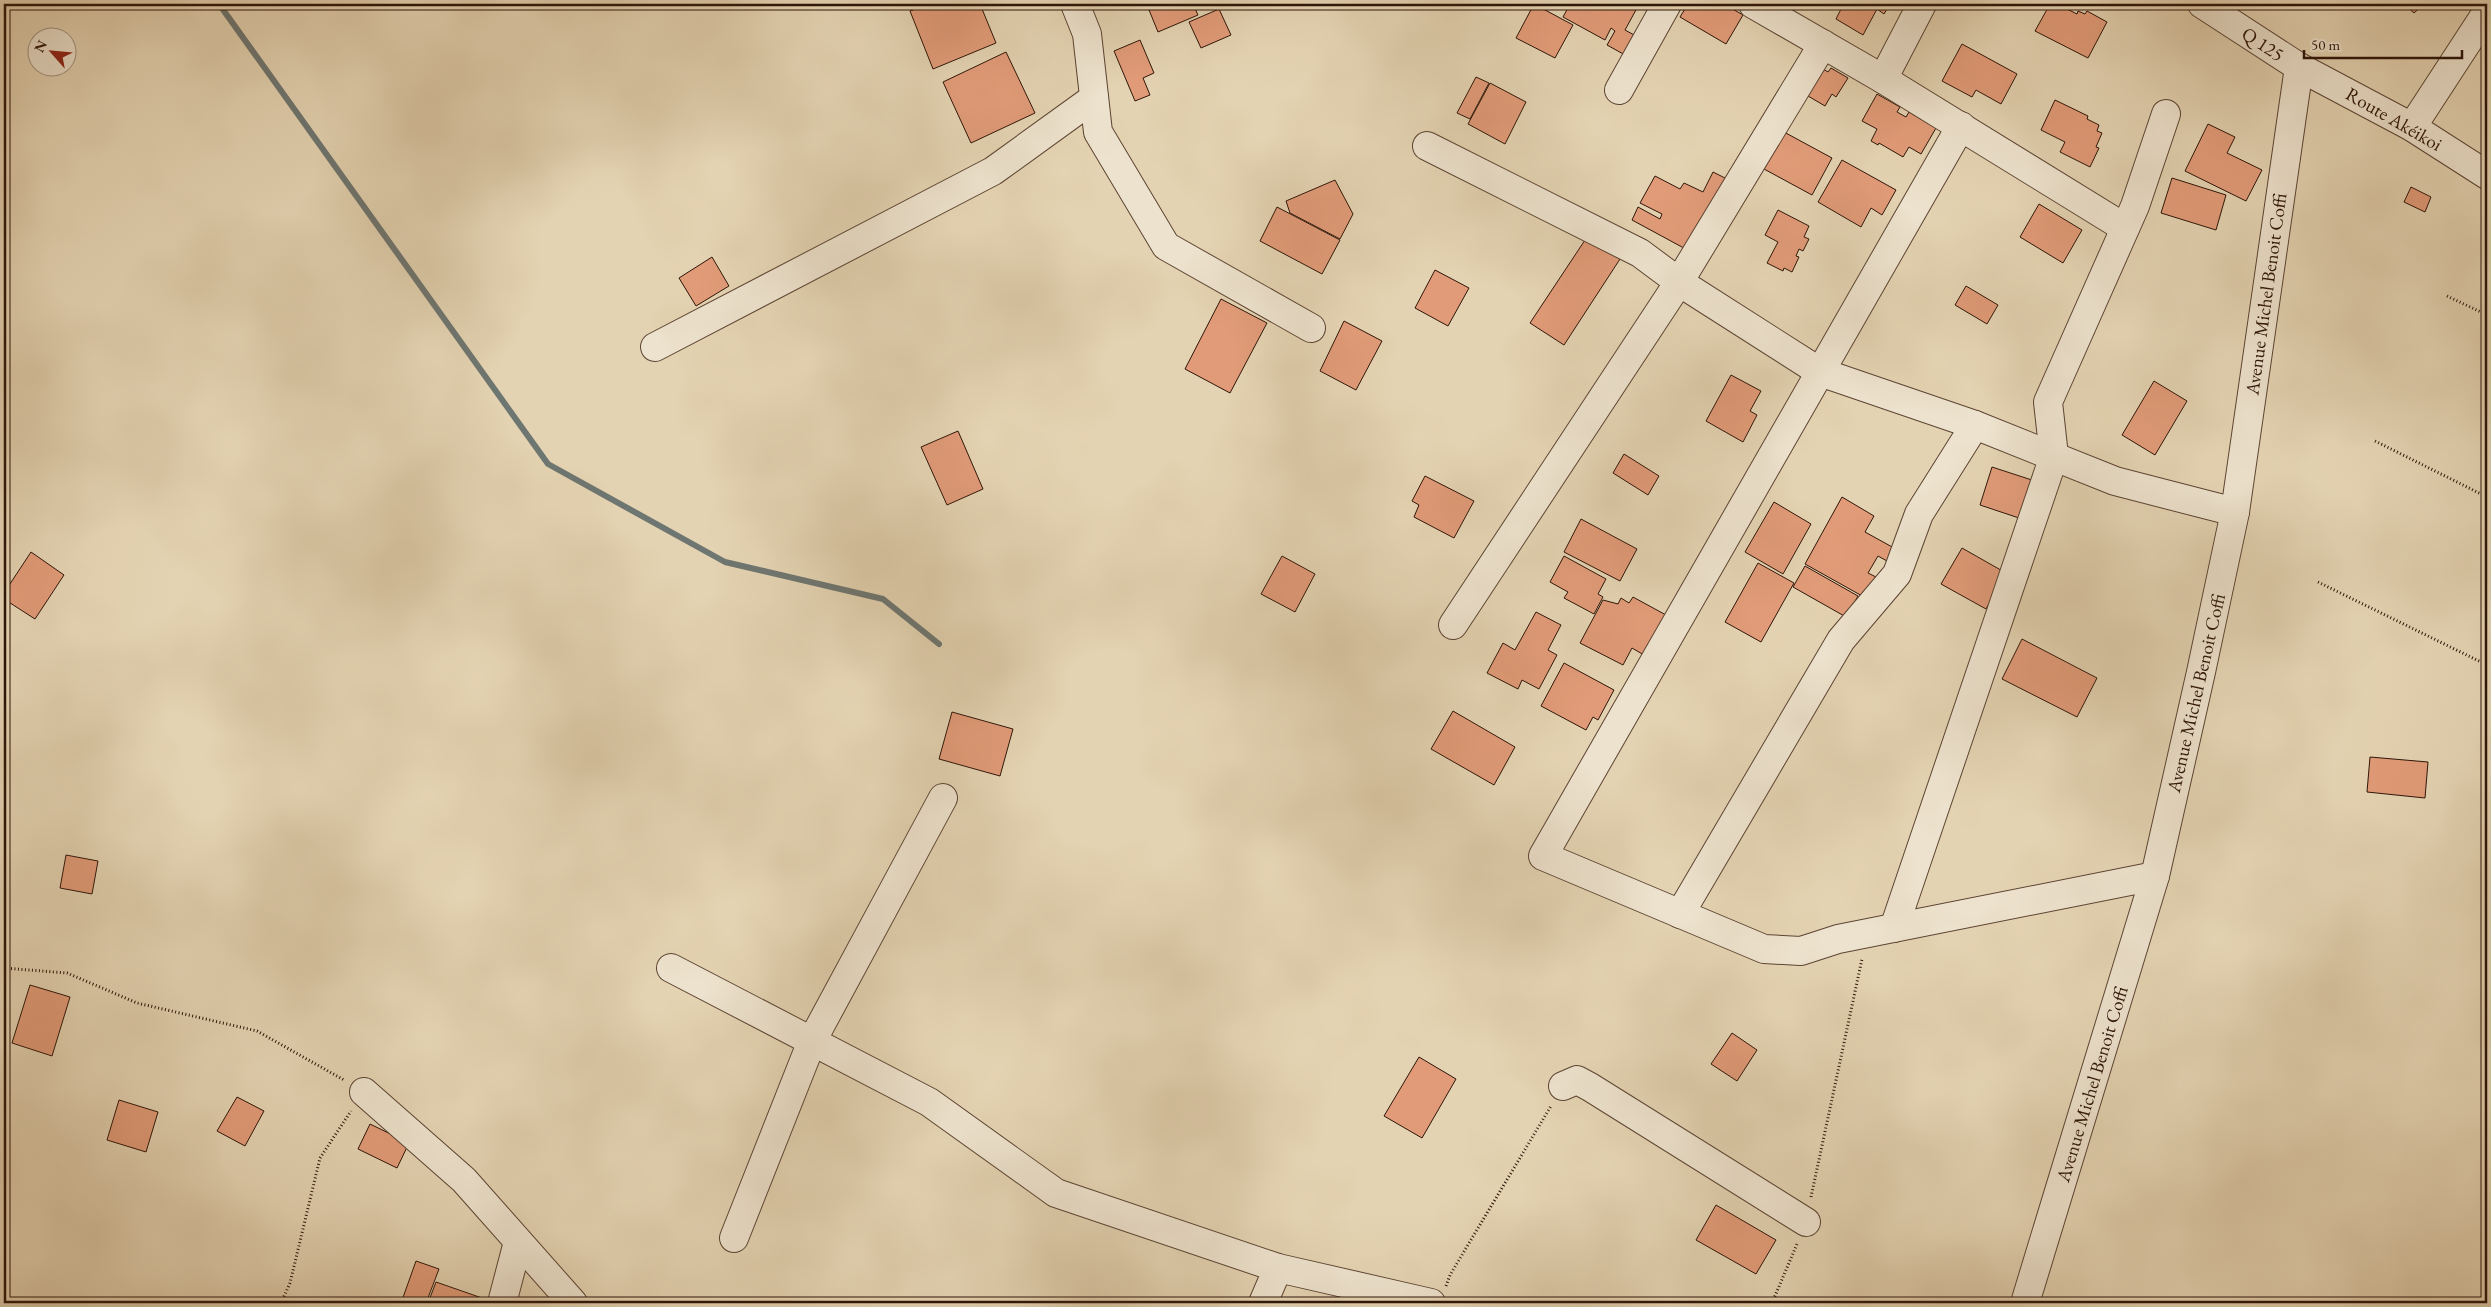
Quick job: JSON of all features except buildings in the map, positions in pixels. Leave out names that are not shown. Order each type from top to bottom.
[{"type":"street","points":[[1076,4],[1087,34],[1098,132],[1166,246],[1311,328]]},
{"type":"street","points":[[1619,90],[1667,4]]},
{"type":"street","points":[[1753,4],[1883,79],[2125,228]]},
{"type":"street","points":[[1883,79],[1922,4]]},
{"type":"street","name":"Q 125","points":[[2202,4],[2299,67]]},
{"type":"street","points":[[2412,127],[2487,12]]},
{"type":"street","points":[[1453,625],[1679,282],[1823,44]]},
{"type":"street","name":"Route Akéikoi","points":[[2299,67],[2412,127],[2487,175]]},
{"type":"street","name":"Avenue Michel Benoit Coffi","points":[[2025,1303],[2155,876],[2236,512],[2299,67]]},
{"type":"street","points":[[656,347],[993,170],[1094,98]]},
{"type":"street","points":[[1894,928],[2054,456],[2048,402],[2125,228],[2166,114]]},
{"type":"street","points":[[1960,126],[1543,856],[1764,949],[1801,951],[1838,939],[2155,876]]},
{"type":"street","points":[[1427,146],[1640,253],[1679,282],[1820,372],[1975,425],[2115,481],[2236,512]]},
{"type":"street","points":[[1680,914],[1841,640],[1897,574],[1919,514],[1975,425]]},
{"type":"street","points":[[734,1238],[812,1041],[943,798]]},
{"type":"street","points":[[671,968],[929,1102],[1056,1193],[1278,1268],[1437,1299]]},
{"type":"street","points":[[1563,1086],[1577,1080],[1590,1087],[1806,1222]]},
{"type":"street","points":[[364,1092],[464,1180],[573,1303]]},
{"type":"street","points":[[502,1303],[518,1242]]},
{"type":"street","points":[[1263,1303],[1278,1268]]},
{"type":"path","points":[[2447,296],[2487,315]]},
{"type":"path","points":[[2375,441],[2487,497]]},
{"type":"path","points":[[2318,582],[2487,665]]},
{"type":"path","points":[[1772,1303],[1806,1222],[1868,933]]},
{"type":"path","points":[[4,968],[67,973],[137,1003],[257,1031],[364,1092],[320,1158],[290,1283],[281,1303]]},
{"type":"path","points":[[1437,1299],[1563,1086]]},
{"type":"waterway","points":[[219,4],[548,464],[725,562],[883,599],[939,644]]}]
